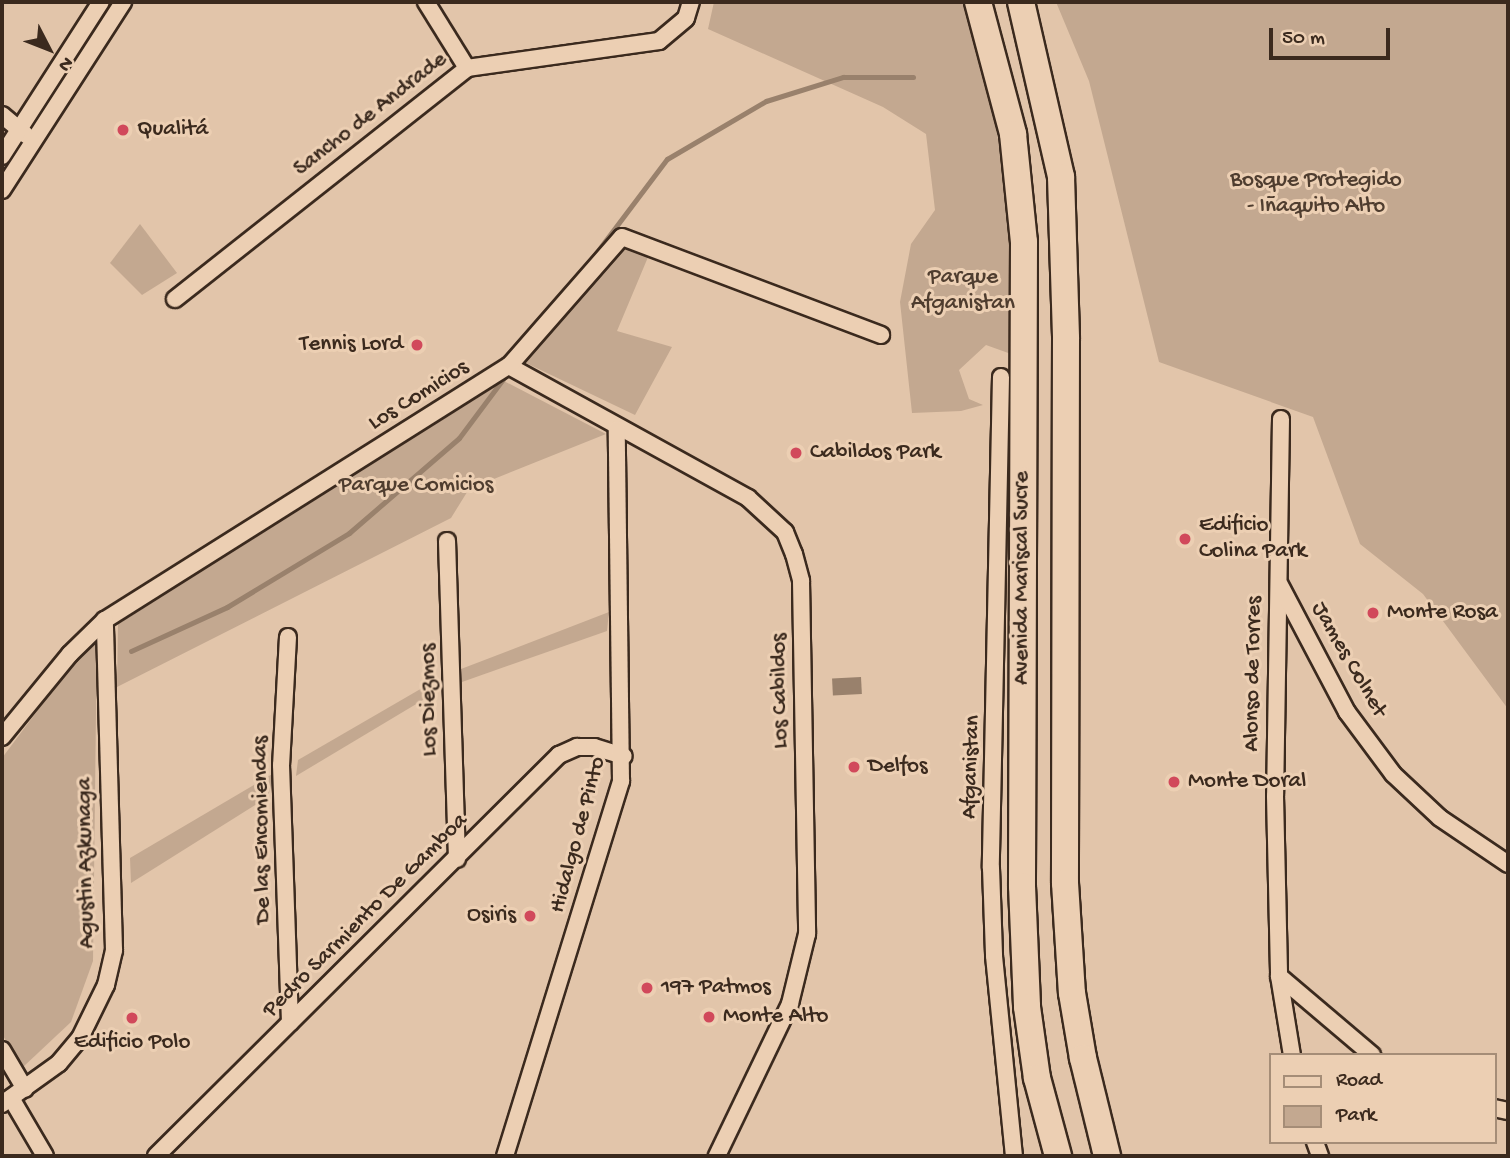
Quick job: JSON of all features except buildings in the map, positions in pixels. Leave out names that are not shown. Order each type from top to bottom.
[{"type":"main road","name":"Avenida Mariscal Sucre","points":[[978,2],[1013,134],[1024,242],[1022,886],[1027,1007],[1037,1078],[1058,1156]]},
{"type":"main road","name":"Avenida Mariscal Sucre","points":[[1021,2],[1060,177],[1066,340],[1065,883],[1072,993],[1083,1058],[1107,1156]]},
{"type":"street","points":[[2,156],[101,2]]},
{"type":"street","points":[[2,190],[123,2]]},
{"type":"street","points":[[426,2],[467,68]]},
{"type":"street","name":"Sancho de Andrade","points":[[175,299],[467,68],[659,41],[686,18],[691,2]]},
{"type":"street","points":[[2,115],[33,141]]},
{"type":"street","name":"Los Comicios","points":[[2,737],[70,654],[106,620],[509,366],[622,237],[881,335]]},
{"type":"street","name":"Los Cabildos","points":[[509,366],[617,429],[748,499],[771,516],[785,532],[801,582],[808,875],[805,955],[790,1004],[717,1156]]},
{"type":"street","name":"Afganistan","points":[[1001,377],[991,868],[994,956],[1014,1156]]},
{"type":"street","name":"Alonso de Torres","points":[[1281,419],[1275,796],[1279,976],[1293,1053]]},
{"type":"street","name":"Hidalgo de Pinto","points":[[505,1156],[565,972],[613,810],[624,755],[617,429]]},
{"type":"street","name":"Los Diezmos","points":[[447,541],[457,859]]},
{"type":"street","name":"James Colnet","points":[[1279,583],[1347,712],[1389,768],[1431,811],[1508,864]]},
{"type":"street","name":"Agustin Azkunaga","points":[[12,1097],[59,1063],[80,1038],[102,994],[114,950],[106,620]]},
{"type":"street","name":"De las Encomiendas","points":[[288,636],[281,765],[290,1023]]},
{"type":"street","name":"Pedro Sarmiento De Gamboa","points":[[156,1156],[559,755],[578,747],[594,747],[624,755]]},
{"type":"street","points":[[1279,976],[1370,1053]]},
{"type":"street","points":[[2,1050],[12,1097],[46,1156]]},
{"type":"green space","name":"Parque Afganistan","points":[[714,2],[966,2],[982,55],[1012,214],[1022,358],[986,345],[959,370],[969,399],[983,405],[961,411],[912,413],[900,302],[911,244],[935,210],[926,134],[883,107],[708,29]]},
{"type":"green space","name":"Bosque Protegido - Iñaquito Alto","points":[[1056,2],[1508,2],[1508,709],[1423,594],[1360,544],[1313,417],[1159,362],[1089,81]]},
{"type":"green space","points":[[140,224],[177,273],[142,295],[110,263]]},
{"type":"green space","points":[[633,241],[651,250],[617,331],[672,347],[635,415],[526,363]]},
{"type":"green space","name":"Parque Comicios","points":[[502,380],[606,434],[469,489],[451,518],[117,687],[118,624]]},
{"type":"green space","points":[[609,612],[607,631],[462,682],[461,669]]},
{"type":"green space","points":[[97,631],[93,961],[71,1022],[22,1068],[2,1034],[2,758]]},
{"type":"green space","points":[[436,680],[438,691],[296,776],[298,760]]},
{"type":"green space","points":[[274,773],[268,797],[131,883],[130,858]]},
{"type":"shaded area","points":[[861,677],[862,694],[833,695],[832,679]]},
{"type":"waterway","points":[[584,269],[667,159],[766,101],[843,77],[913,77]]},
{"type":"waterway","points":[[131,651],[227,607],[349,533],[459,438],[506,375]]},
{"type":"place","name":"Qualitá","points":[[123,130]]},
{"type":"place","name":"Tennis Lord","points":[[417,345]]},
{"type":"place","name":"Cabildos Park","points":[[796,453]]},
{"type":"place","name":"Edificio Colina Park","points":[[1185,539]]},
{"type":"place","name":"Monte Rosa","points":[[1373,613]]},
{"type":"place","name":"Delfos","points":[[854,767]]},
{"type":"place","name":"Monte Doral","points":[[1174,782]]},
{"type":"place","name":"Osiris","points":[[530,916]]},
{"type":"place","name":"197 Patmos","points":[[647,988]]},
{"type":"place","name":"Monte Alto","points":[[709,1017]]},
{"type":"place","name":"Edificio Polo","points":[[132,1018]]}]
